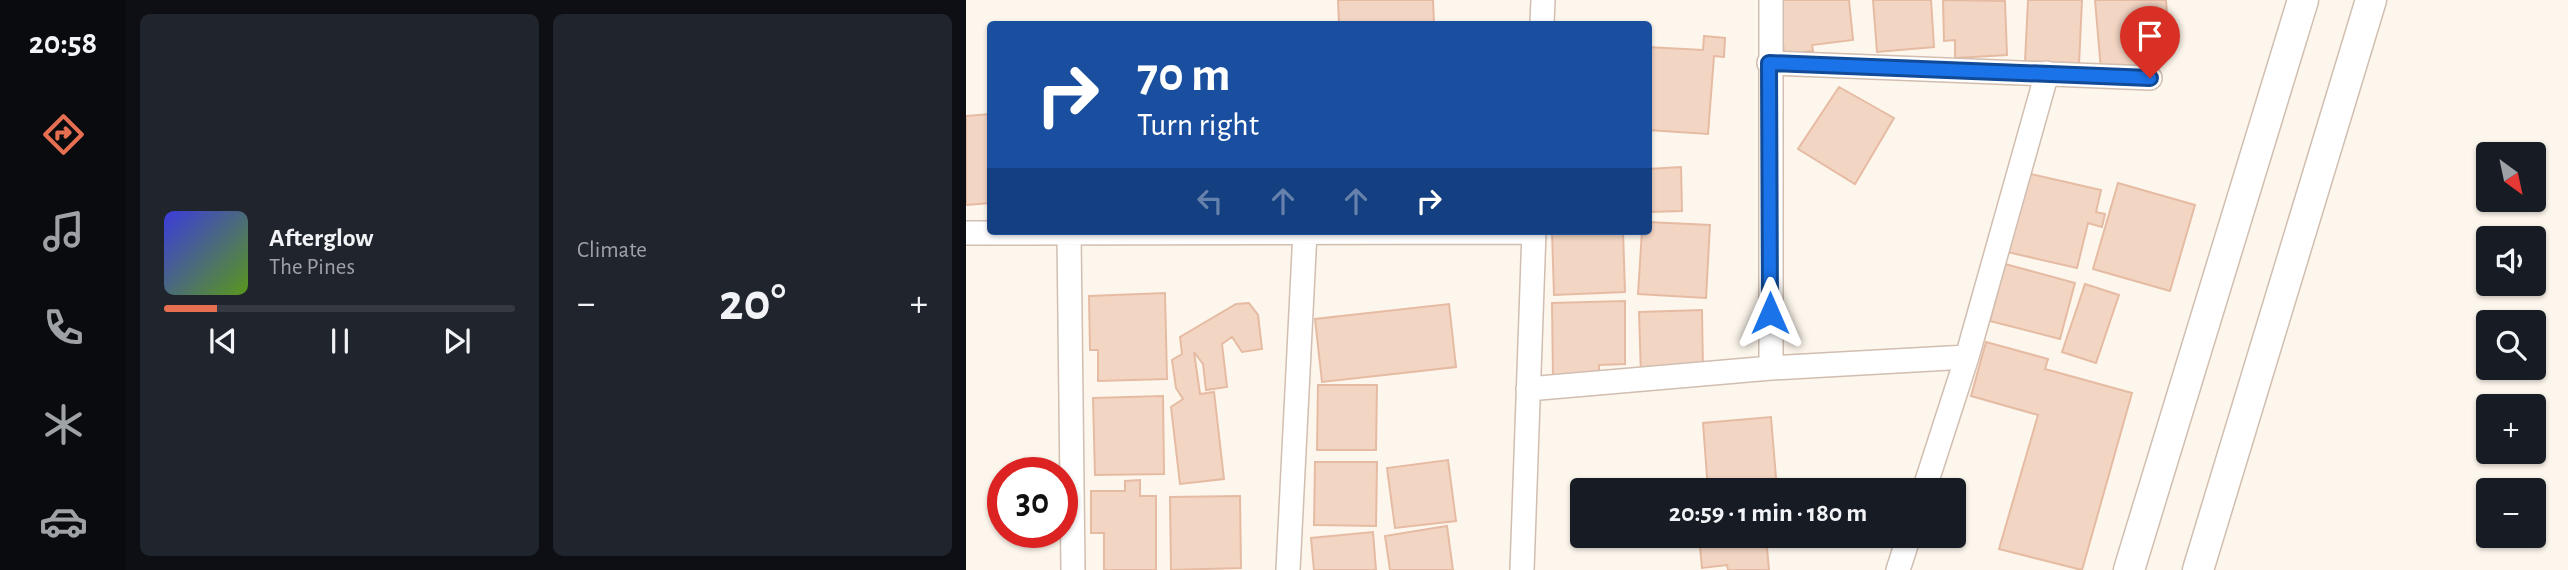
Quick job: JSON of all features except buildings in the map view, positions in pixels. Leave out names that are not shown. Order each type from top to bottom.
[{"type":"street","points":[[1542,21],[1543,0]]},
{"type":"street","points":[[1770,368],[1771,0]]},
{"type":"street","points":[[2129,570],[2303,0]]},
{"type":"street","points":[[2198,570],[2371,0]]},
{"type":"street","points":[[1769,63],[2150,78]]},
{"type":"street","points":[[1928,478],[1967,357],[2047,73]]},
{"type":"street","points":[[966,233],[987,233]]},
{"type":"street","points":[[1069,235],[1073,570]]},
{"type":"street","points":[[1288,570],[1304,235]]},
{"type":"street","points":[[1522,570],[1534,235]]},
{"type":"street","points":[[1528,389],[1770,368],[1967,357]]},
{"type":"street","points":[[1898,570],[1905,548]]},
{"type":"route","points":[[1770,313],[1769,63],[2150,78]]}]
